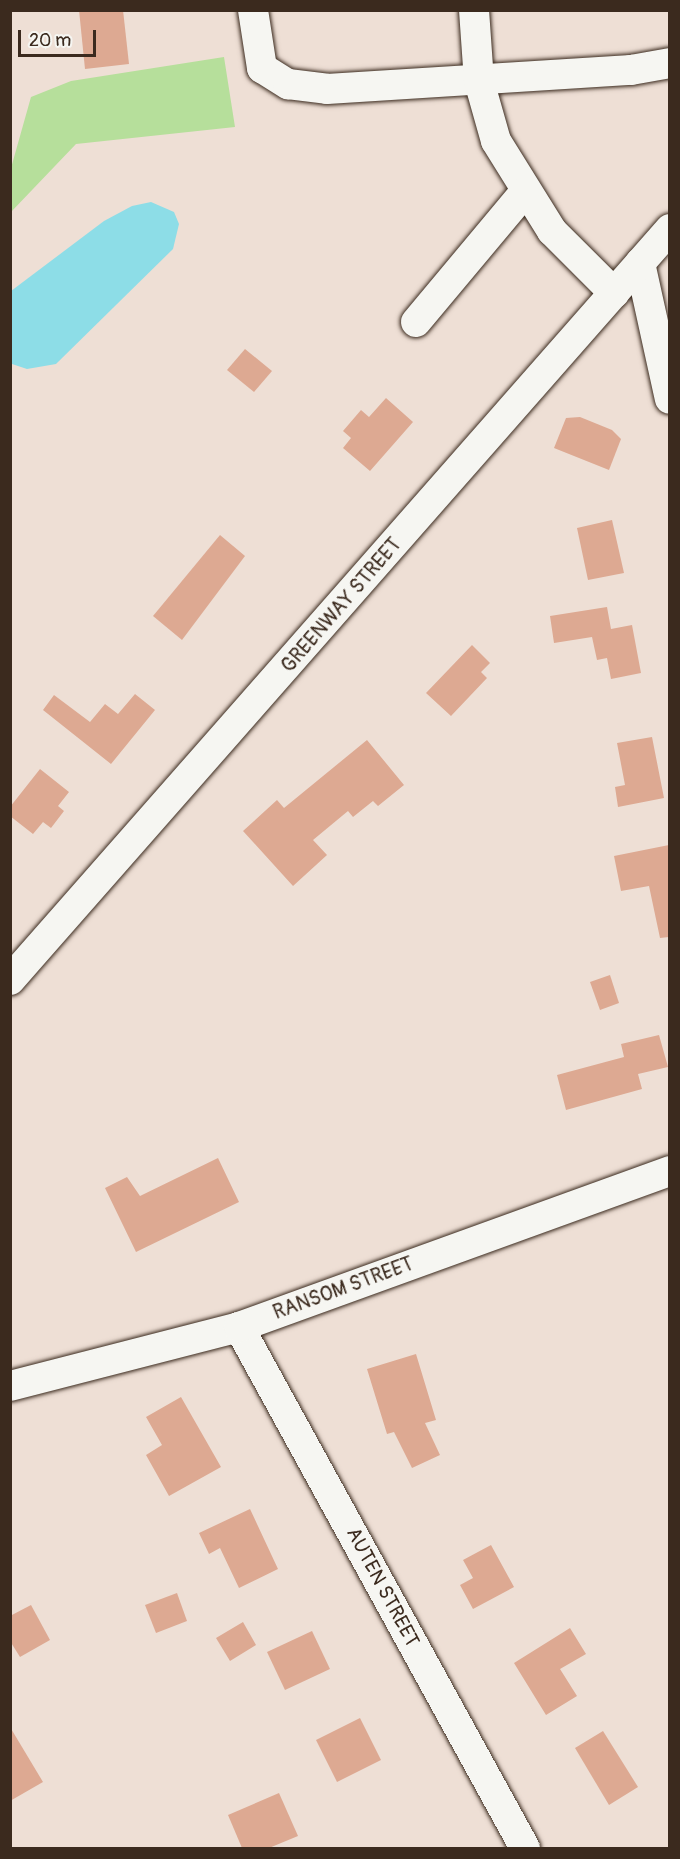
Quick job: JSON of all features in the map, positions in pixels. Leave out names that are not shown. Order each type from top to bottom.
[{"type":"street","points":[[253,10],[262,68],[288,84],[327,89],[631,70],[669,63]]},
{"type":"street","points":[[474,10],[479,81],[496,141],[524,193],[552,231],[614,293]]},
{"type":"street","points":[[416,322],[524,193]]},
{"type":"street","name":"GREENWAY STREET","points":[[10,980],[669,229]]},
{"type":"street","points":[[640,263],[669,399]]},
{"type":"street","name":"RANSOM STREET","points":[[10,1386],[239,1327],[669,1171]]},
{"type":"street","name":"AUTEN STREET","points":[[239,1327],[525,1848]]},
{"type":"green space","points":[[224,57],[235,127],[76,144],[11,212],[11,168],[31,97],[71,81]]},
{"type":"water","points":[[151,202],[174,212],[179,224],[173,249],[56,364],[27,369],[12,364],[11,291],[104,221],[132,206]]},
{"type":"building","points":[[79,10],[123,10],[129,64],[85,69]]},
{"type":"building","points":[[245,349],[272,371],[254,392],[227,370]]},
{"type":"building","points":[[386,398],[413,422],[370,471],[343,448],[351,438],[343,431],[361,410],[369,417]]},
{"type":"building","points":[[580,417],[612,430],[621,439],[609,470],[554,448],[566,418]]},
{"type":"building","points":[[612,520],[624,573],[588,580],[577,528]]},
{"type":"building","points":[[220,535],[245,556],[182,640],[153,616]]},
{"type":"building","points":[[607,607],[611,629],[632,625],[641,673],[611,679],[607,658],[597,660],[592,637],[554,643],[550,616]]},
{"type":"building","points":[[472,645],[490,663],[481,672],[487,678],[451,716],[426,693]]},
{"type":"building","points":[[135,694],[155,710],[111,764],[43,710],[54,695],[90,722],[105,704],[118,714]]},
{"type":"building","points":[[652,737],[664,798],[618,807],[615,787],[625,785],[617,743]]},
{"type":"building","points":[[367,740],[404,785],[378,806],[373,801],[353,817],[348,811],[313,840],[327,855],[293,886],[243,831],[277,800],[284,808]]},
{"type":"building","points":[[40,769],[69,792],[58,806],[64,811],[51,828],[43,822],[33,834],[10,816],[10,807]]},
{"type":"building","points":[[669,845],[669,937],[660,938],[649,886],[621,891],[614,856]]},
{"type":"building","points":[[610,975],[619,1003],[600,1010],[590,982]]},
{"type":"building","points":[[659,1035],[668,1067],[638,1074],[642,1089],[566,1110],[557,1075],[624,1057],[621,1044]]},
{"type":"building","points":[[218,1158],[239,1202],[136,1252],[105,1188],[127,1177],[140,1196]]},
{"type":"building","points":[[416,1354],[436,1420],[425,1423],[440,1455],[412,1468],[394,1432],[387,1434],[367,1369]]},
{"type":"building","points":[[181,1397],[221,1467],[169,1496],[146,1455],[162,1445],[146,1417]]},
{"type":"building","points":[[250,1509],[278,1569],[239,1588],[220,1548],[209,1554],[199,1533]]},
{"type":"building","points":[[491,1545],[514,1587],[473,1609],[460,1585],[473,1578],[463,1560]]},
{"type":"building","points":[[177,1593],[187,1621],[156,1633],[145,1605]]},
{"type":"building","points":[[31,1605],[50,1640],[20,1657],[10,1641],[10,1616]]},
{"type":"building","points":[[243,1622],[256,1645],[230,1661],[216,1638]]},
{"type":"building","points":[[570,1628],[586,1654],[560,1669],[577,1696],[546,1715],[514,1663]]},
{"type":"building","points":[[312,1631],[330,1669],[285,1690],[267,1652]]},
{"type":"building","points":[[360,1718],[381,1760],[337,1782],[316,1740]]},
{"type":"building","points":[[10,1727],[43,1782],[10,1801]]},
{"type":"building","points":[[603,1731],[638,1787],[609,1805],[575,1748]]},
{"type":"building","points":[[279,1793],[298,1836],[269,1848],[242,1848],[228,1815]]}]
